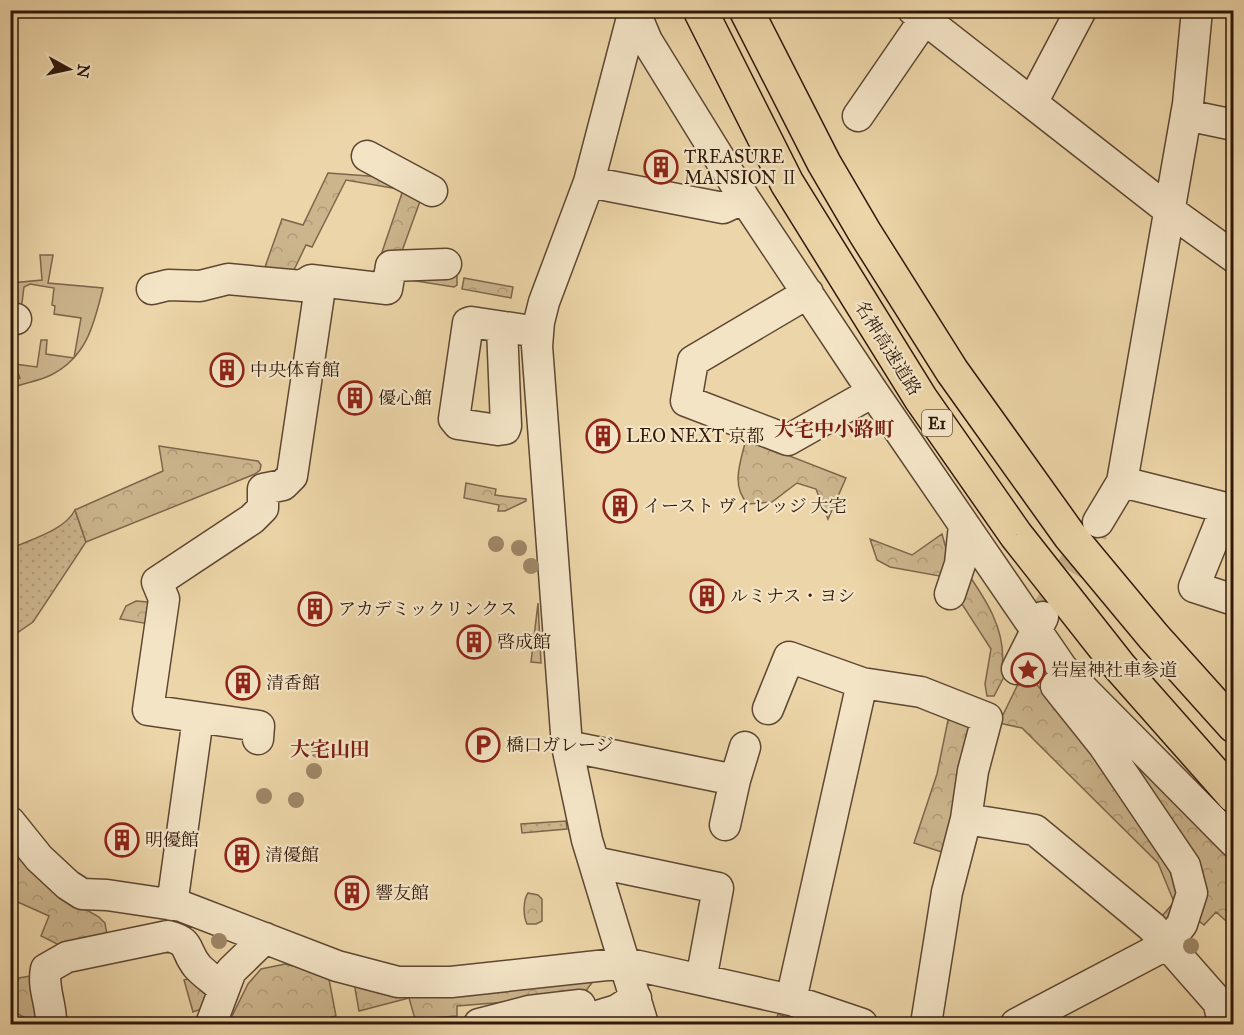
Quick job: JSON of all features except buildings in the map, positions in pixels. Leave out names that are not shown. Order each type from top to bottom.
[{"type":"highway","name":"名神高速道路","points":[[700,10],[787,183],[921,399],[1016,535],[1120,667],[1233,796]]},
{"type":"highway","name":"E1","points":[[746,10],[824,163],[952,371],[1070,536],[1154,637],[1233,726]]},
{"type":"street","points":[[479,1024],[518,1019],[529,1011],[575,1015],[617,1010],[639,1012],[580,812],[567,746],[537,346],[544,302],[589,183],[634,10]]},
{"type":"street","points":[[634,10],[646,41],[744,198],[964,525],[1031,642],[1185,866],[1192,893],[1182,924],[1167,945],[1061,1014],[1016,1024]]},
{"type":"street","points":[[1032,103],[1081,10]]},
{"type":"street","points":[[1098,522],[1122,482],[1186,115],[1197,10]]},
{"type":"street","points":[[858,116],[919,15],[1170,212],[1233,257]]},
{"type":"street","points":[[1186,115],[1233,125]]},
{"type":"street","points":[[367,156],[432,191]]},
{"type":"street","points":[[589,183],[723,208],[744,198]]},
{"type":"street","points":[[152,289],[168,285],[200,286],[228,279],[302,286],[311,280],[387,289],[391,267],[446,264]]},
{"type":"street","points":[[258,739],[259,726],[148,710],[164,599],[157,582],[252,519],[263,508],[263,489],[283,485],[292,477],[321,281]]},
{"type":"street","points":[[808,293],[693,361],[686,401],[788,440],[873,392]]},
{"type":"street","points":[[502,327],[538,332]]},
{"type":"street","points":[[1122,482],[1230,509],[1194,587],[1233,600]]},
{"type":"street","points":[[950,594],[960,564],[964,525]]},
{"type":"street","points":[[1031,642],[1062,668],[1233,842]]},
{"type":"street","points":[[768,709],[789,657],[862,683],[921,692],[987,718],[973,771],[966,819],[947,892],[926,1024]]},
{"type":"street","points":[[790,1000],[862,683]]},
{"type":"street","points":[[172,905],[198,718]]},
{"type":"street","points":[[567,746],[735,780]]},
{"type":"street","points":[[725,825],[745,747]]},
{"type":"street","points":[[966,819],[1035,830],[1152,927],[1218,1002],[1224,1024]]},
{"type":"street","points":[[10,822],[39,858],[68,885],[82,894],[108,895],[181,906],[337,966],[398,982],[451,982],[625,963],[790,1000],[862,1024]]},
{"type":"street","points":[[594,862],[718,888],[700,980]]},
{"type":"street","points":[[51,1024],[44,981],[46,969],[67,957],[168,936],[187,945],[196,965],[223,989]]},
{"type":"street","points":[[211,1024],[231,971],[265,938]]},
{"type":"green space","points":[[328,173],[382,177],[398,189],[346,180],[312,247],[306,245],[293,272],[265,267],[282,219],[303,225]]},
{"type":"green space","points":[[403,190],[423,193],[402,251],[379,261]]},
{"type":"green space","points":[[40,255],[53,255],[48,283],[103,288],[92,327],[74,358],[81,318],[54,314],[55,306],[52,305],[54,288],[30,284],[24,287],[22,303],[16,312],[11,312],[11,283],[42,280]]},
{"type":"green space","points":[[457,276],[457,285],[454,287],[397,278]]},
{"type":"green space","points":[[464,278],[513,287],[511,298],[462,289]]},
{"type":"green space","points":[[41,340],[47,340],[46,354],[74,358],[51,375],[11,388],[11,381],[20,378],[14,364],[37,367]]},
{"type":"green space","points":[[746,439],[846,478],[828,519],[816,489],[797,483],[772,502],[748,504],[739,489],[738,481]]},
{"type":"green space","points":[[159,446],[258,461],[261,465],[260,470],[86,542],[75,510],[163,471]]},
{"type":"green space","points":[[466,483],[496,489],[495,495],[526,499],[526,501],[505,511],[498,511],[499,505],[464,498]]},
{"type":"green space","points":[[75,510],[86,542],[33,622],[11,637],[10,549],[55,529],[63,524]]},
{"type":"green space","points":[[942,534],[952,570],[964,568],[987,603],[998,628],[1003,654],[1002,668],[1007,671],[994,696],[987,696],[985,684],[991,649],[962,604],[938,595],[940,576],[890,567],[877,560],[870,539],[912,555]]},
{"type":"green space","points":[[136,601],[148,602],[151,612],[149,624],[120,619],[126,606]]},
{"type":"green space","points":[[538,603],[541,663],[531,662]]},
{"type":"green space","points":[[1030,677],[1055,705],[1110,778],[1178,876],[1182,899],[1173,922],[1157,922],[1174,902],[1158,863],[1022,728],[999,723],[1021,678]]},
{"type":"green space","points":[[949,715],[975,728],[948,854],[914,843],[937,774]]},
{"type":"green space","points":[[1126,747],[1233,856],[1233,927],[1216,912],[1204,925],[1195,918],[1137,784]]},
{"type":"green space","points":[[566,821],[567,829],[522,833],[521,824]]},
{"type":"green space","points":[[10,838],[78,905],[105,923],[107,935],[67,949],[41,936],[49,916],[11,899]]},
{"type":"green space","points":[[528,893],[538,895],[542,899],[542,921],[536,924],[527,924],[526,921],[524,904]]},
{"type":"green space","points":[[285,964],[328,974],[336,1016],[304,1024],[228,1024],[248,984],[261,969]]},
{"type":"green space","points":[[30,976],[38,984],[44,1024],[29,1024],[31,1021],[11,1010],[10,1000],[19,978]]},
{"type":"green space","points":[[190,978],[208,988],[204,1008],[193,1012],[184,980]]},
{"type":"green space","points":[[594,980],[582,996],[457,1006],[457,1016],[415,1019],[409,998],[359,1011],[354,983]]},
{"type":"green space","points":[[778,1014],[809,1024],[775,1024]]},
{"type":"tunnel","points":[[1047,610],[1094,530]]},
{"type":"place","name":"TREASURE MANSION Ⅱ","points":[[661,167]]},
{"type":"place","name":"中央体育館","points":[[227,370]]},
{"type":"place","name":"優心館","points":[[355,398]]},
{"type":"place","name":"LEO NEXT 京都","points":[[603,436]]},
{"type":"place","name":"イースト ヴィレッジ 大宅","points":[[620,506]]},
{"type":"place","name":"ルミナス・ヨシ","points":[[707,596]]},
{"type":"place","name":"アカデミックリンクス","points":[[315,609]]},
{"type":"place","name":"啓成館","points":[[474,642]]},
{"type":"place","name":"岩屋神社車参道","points":[[1028,670]]},
{"type":"place","name":"清香館","points":[[243,683]]},
{"type":"place","name":"橋口ガレージ","points":[[483,745]]},
{"type":"place","name":"明優館","points":[[122,840]]},
{"type":"place","name":"清優館","points":[[242,855]]},
{"type":"place","name":"響友館","points":[[352,893]]},
{"type":"district","name":"大宅中小路町","points":[[834,429]]},
{"type":"district","name":"大宅山田","points":[[330,749]]}]
